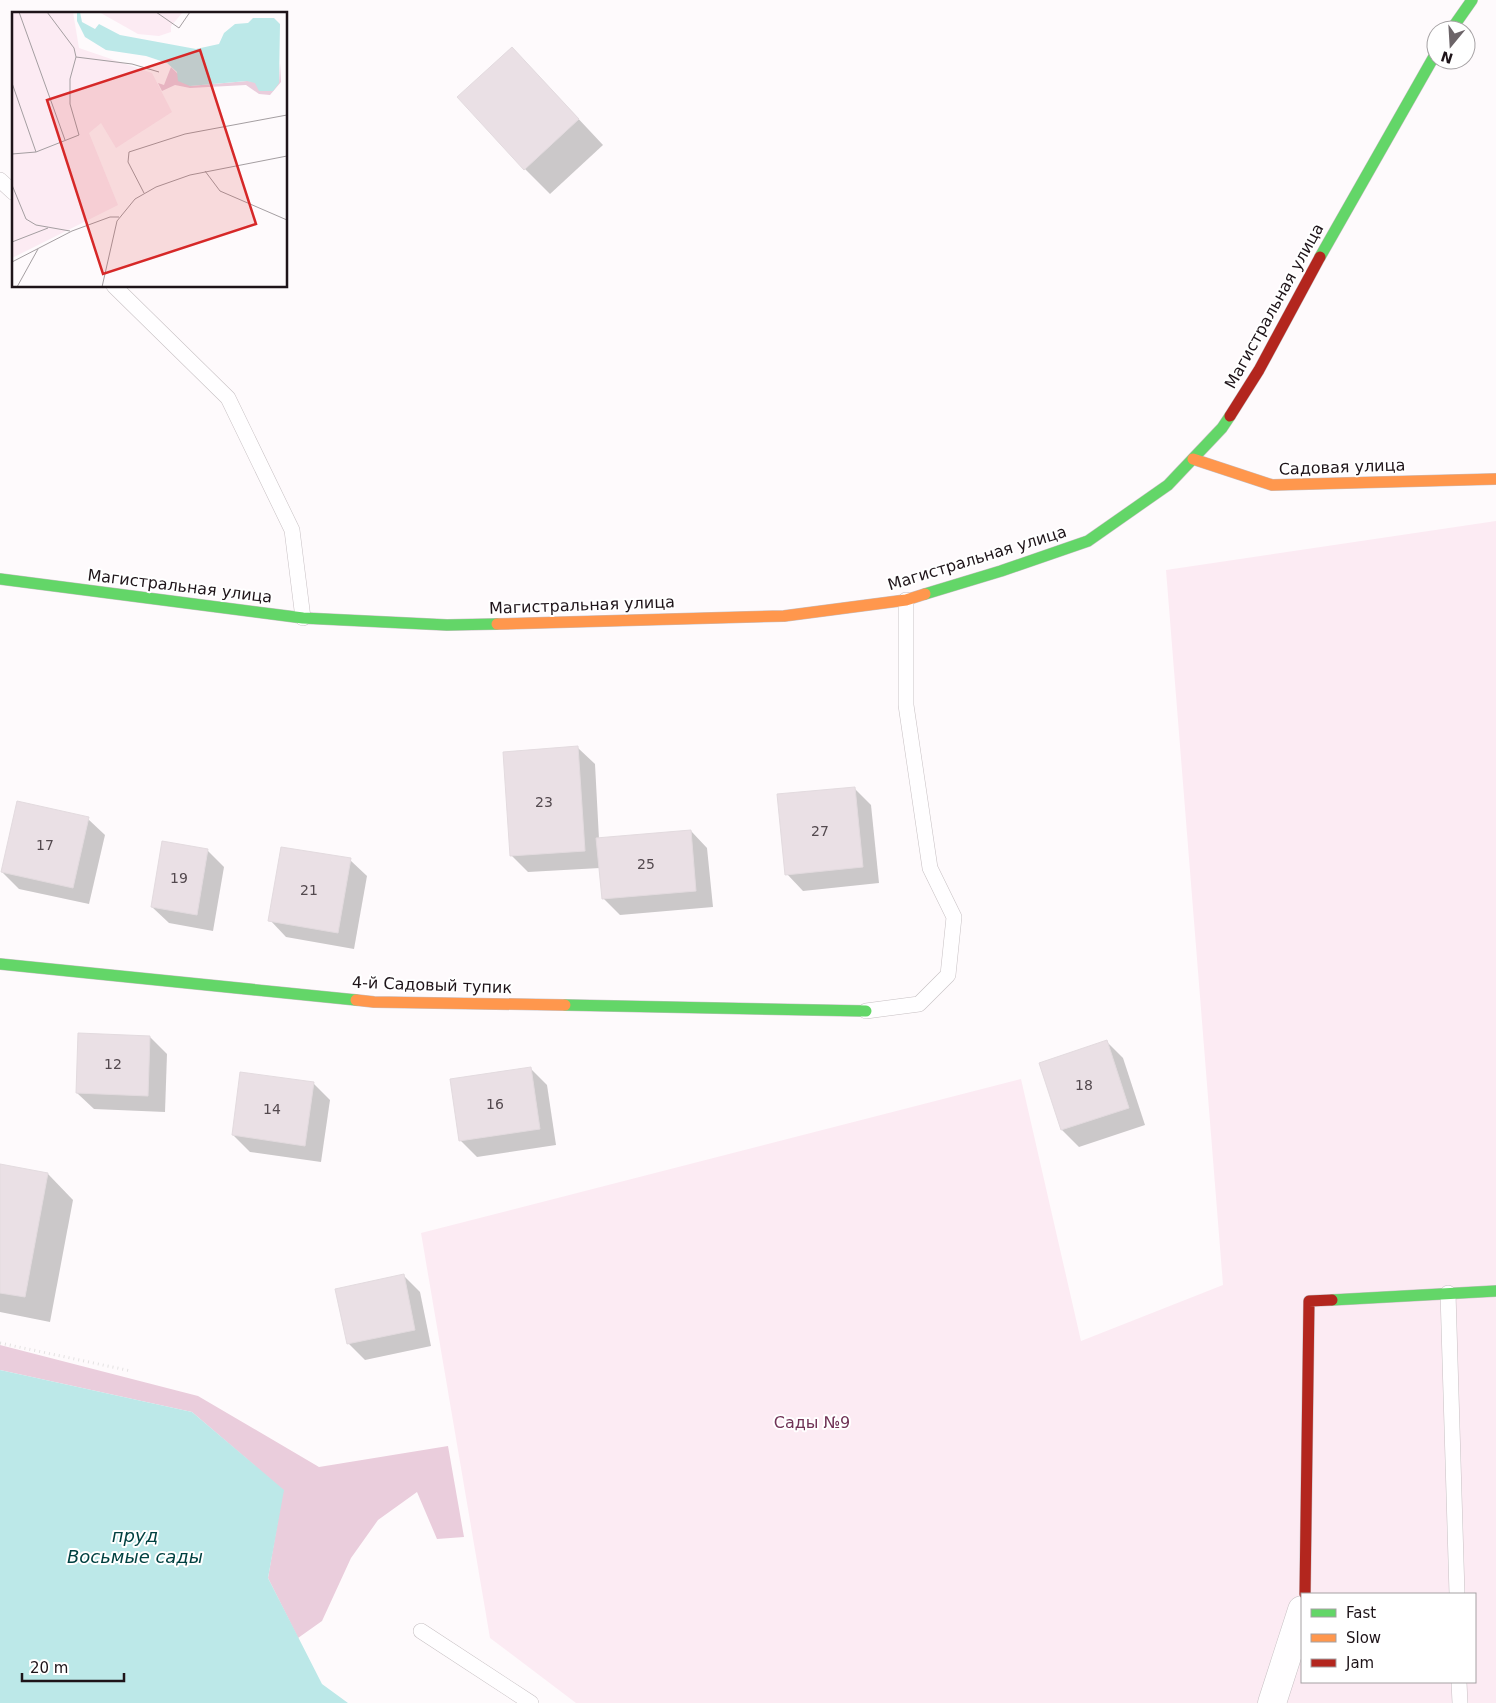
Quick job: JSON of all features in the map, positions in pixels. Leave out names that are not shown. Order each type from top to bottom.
[{"type":"street","points":[[1458,20],[1472,0]]},
{"type":"street","name":"Магистральная улица","points":[[0,579],[302,618],[447,625],[784,616],[906,600],[1001,571],[1088,541],[1168,485],[1222,428],[1259,370],[1311,273],[1426,70]]},
{"type":"street","name":"Садовая улица","points":[[1192,458],[1272,486],[1496,478]]},
{"type":"street","name":"4-й Садовый тупик","points":[[0,964],[374,1002],[866,1011]]},
{"type":"street","points":[[1305,1593],[1309,1301],[1496,1291]]},
{"type":"street","points":[[1272,1703],[1301,1613]]},
{"type":"lane","points":[[0,180],[12,191]]},
{"type":"lane","points":[[116,288],[228,398],[292,530],[302,618]]},
{"type":"lane","points":[[866,1011],[919,1004],[948,975],[954,917],[930,868],[906,705],[906,600]]},
{"type":"lane","points":[[1448,1293],[1457,1593]]},
{"type":"lane","points":[[421,1631],[531,1703]]},
{"type":"lane","points":[[1459,1683],[1460,1703]]},
{"type":"path","points":[[0,1343],[131,1371]]},
{"type":"green space","name":"Сады №9","points":[[1496,521],[1496,1703],[576,1703],[490,1638],[421,1233],[1021,1079],[1081,1341],[1223,1285],[1166,570]]},
{"type":"shaded area","points":[[0,1345],[198,1396],[319,1467],[448,1446],[464,1537],[437,1539],[417,1492],[378,1520],[351,1558],[322,1621],[298,1638],[268,1578],[283,1490],[192,1412],[0,1370]]},
{"type":"water","name":"пруд Восьмые сады","points":[[0,1370],[192,1412],[284,1490],[268,1578],[322,1684],[348,1703],[0,1703]]},
{"type":"building","points":[[512,47],[579,119],[524,170],[457,97]]},
{"type":"building","points":[[578,746],[585,851],[510,856],[503,752]]},
{"type":"building","points":[[855,787],[863,867],[785,875],[777,794]]},
{"type":"building","points":[[17,801],[89,817],[73,888],[1,872]]},
{"type":"building","points":[[691,830],[696,891],[602,899],[596,838]]},
{"type":"building","points":[[162,841],[208,849],[197,915],[151,907]]},
{"type":"building","points":[[281,847],[351,858],[338,933],[268,921]]},
{"type":"building","points":[[78,1033],[150,1036],[148,1096],[76,1093]]},
{"type":"building","points":[[1107,1040],[1129,1108],[1061,1130],[1039,1063]]},
{"type":"building","points":[[531,1067],[540,1129],[459,1141],[450,1079]]},
{"type":"building","points":[[240,1072],[314,1082],[305,1146],[232,1135]]},
{"type":"building","points":[[0,1164],[48,1173],[25,1297],[0,1293]]},
{"type":"building","points":[[404,1274],[415,1330],[347,1344],[335,1289]]},
{"type":"traffic: fast","points":[[1458,20],[1472,0]]},
{"type":"traffic: fast","points":[[1320,257],[1426,70]]},
{"type":"traffic: fast","points":[[925,594],[1001,571],[1088,541],[1168,485],[1222,428],[1230,416]]},
{"type":"traffic: fast","points":[[0,579],[303,618],[447,625],[497,624]]},
{"type":"traffic: fast","points":[[0,964],[356,1000]]},
{"type":"traffic: fast","points":[[565,1005],[866,1011]]},
{"type":"traffic: fast","points":[[1332,1300],[1496,1291]]},
{"type":"traffic: slow","points":[[1193,459],[1272,485],[1496,479]]},
{"type":"traffic: slow","points":[[497,624],[784,616],[906,600],[925,594]]},
{"type":"traffic: slow","points":[[356,1000],[374,1002],[565,1005]]},
{"type":"traffic: jam","points":[[1230,416],[1259,370],[1320,257]]},
{"type":"traffic: jam","points":[[1305,1593],[1309,1301],[1332,1300]]}]
